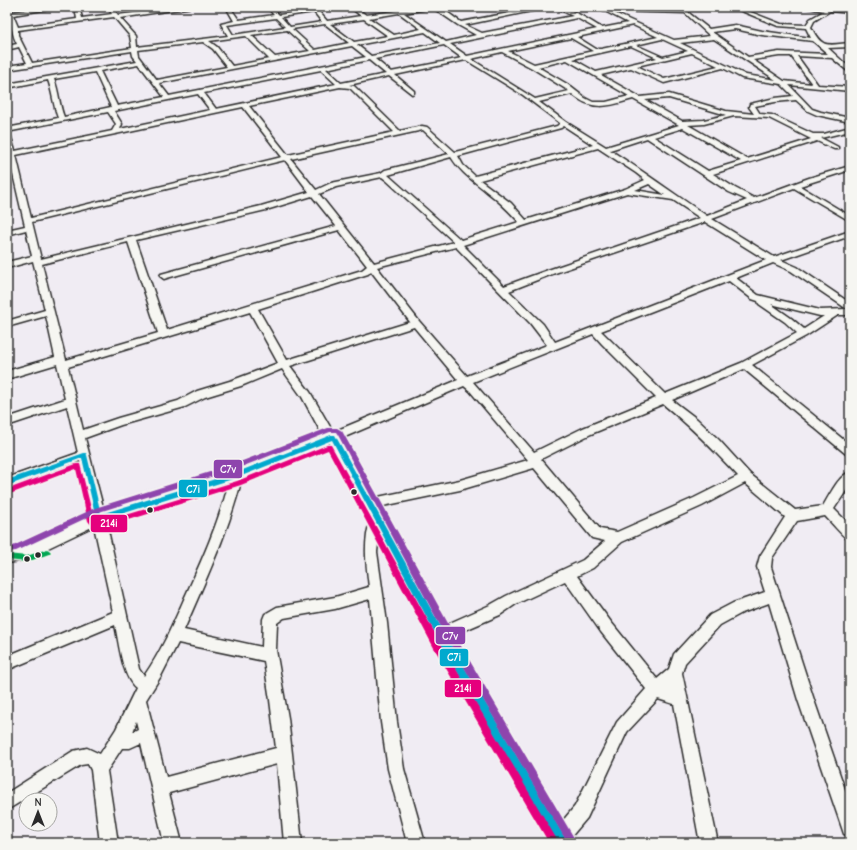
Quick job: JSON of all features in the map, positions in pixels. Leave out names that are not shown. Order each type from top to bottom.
[{"type":"street","points":[[8,7],[8,14],[16,29],[15,35],[30,64]]},
{"type":"street","points":[[8,14],[60,7]]},
{"type":"street","points":[[77,7],[80,20]]},
{"type":"street","points":[[110,7],[134,36],[134,49],[136,56],[168,99]]},
{"type":"street","points":[[16,29],[191,7]]},
{"type":"street","points":[[228,7],[237,22]]},
{"type":"street","points":[[269,7],[276,16],[314,52]]},
{"type":"street","points":[[352,7],[392,36]]},
{"type":"street","points":[[393,7],[466,58],[639,171],[673,198],[740,238],[773,260],[794,269],[850,307]]},
{"type":"street","points":[[7,68],[134,49],[231,37],[431,7]]},
{"type":"street","points":[[435,7],[460,24],[481,35]]},
{"type":"street","points":[[460,24],[549,7]]},
{"type":"street","points":[[556,7],[571,13],[602,30]]},
{"type":"street","points":[[734,7],[777,22],[780,25],[808,27]]},
{"type":"street","points":[[806,7],[832,8],[850,12]]},
{"type":"street","points":[[601,8],[612,11],[744,77],[782,83],[850,89]]},
{"type":"street","points":[[808,27],[812,20],[832,8]]},
{"type":"street","points":[[231,37],[223,25],[313,9],[412,92]]},
{"type":"street","points":[[612,11],[637,9],[684,10],[715,37],[782,83],[796,98],[814,112],[850,120]]},
{"type":"street","points":[[762,18],[764,11]]},
{"type":"street","points":[[7,130],[168,99],[251,79],[370,58],[577,17]]},
{"type":"street","points":[[9,154],[503,51],[533,42],[572,36],[634,23]]},
{"type":"street","points":[[708,31],[734,27],[758,33],[815,40]]},
{"type":"street","points":[[808,27],[815,40],[827,49],[850,71]]},
{"type":"street","points":[[156,82],[426,30]]},
{"type":"street","points":[[508,30],[519,35]]},
{"type":"street","points":[[247,34],[274,60]]},
{"type":"street","points":[[572,36],[598,51]]},
{"type":"street","points":[[533,66],[569,59],[598,51],[633,45],[663,37]]},
{"type":"street","points":[[674,42],[715,37]]},
{"type":"street","points":[[207,40],[231,68]]},
{"type":"street","points":[[7,48],[21,45]]},
{"type":"street","points":[[633,45],[661,58]]},
{"type":"street","points":[[827,49],[850,46]]},
{"type":"street","points":[[503,51],[521,58],[583,99],[597,104],[638,97],[665,96],[673,97],[709,109],[738,115]]},
{"type":"street","points":[[597,74],[693,51]]},
{"type":"street","points":[[746,59],[760,58],[775,54],[833,56]]},
{"type":"street","points":[[793,55],[816,86]]},
{"type":"street","points":[[569,59],[638,97],[746,161]]},
{"type":"street","points":[[7,86],[141,62]]},
{"type":"street","points":[[237,66],[243,72]]},
{"type":"street","points":[[632,66],[664,81],[724,66]]},
{"type":"street","points":[[321,67],[340,85],[352,87],[398,132]]},
{"type":"street","points":[[97,70],[112,112],[119,124],[115,132]]},
{"type":"street","points":[[50,78],[56,93],[56,105],[62,119]]},
{"type":"street","points":[[200,92],[214,111]]},
{"type":"street","points":[[534,101],[573,92]]},
{"type":"street","points":[[758,115],[752,105],[775,100],[796,98]]},
{"type":"street","points":[[245,105],[416,323],[465,381],[474,388],[536,460],[596,534],[598,555]]},
{"type":"street","points":[[474,179],[648,136],[683,124],[704,122],[738,115],[758,115],[774,118],[836,148]]},
{"type":"street","points":[[7,265],[38,263],[131,239],[226,217],[315,193],[334,185],[386,177],[394,171],[453,154],[559,127],[564,123]]},
{"type":"street","points":[[7,233],[28,224],[287,158],[419,128],[425,128],[453,154],[460,166],[474,179],[508,205],[525,224]]},
{"type":"street","points":[[707,174],[814,137],[850,129]]},
{"type":"street","points":[[7,134],[12,176],[28,224],[38,263],[99,518],[132,669],[142,693],[148,733],[173,843]]},
{"type":"street","points":[[648,136],[707,174],[752,200]]},
{"type":"street","points":[[503,290],[536,276],[706,219],[752,200],[850,168]]},
{"type":"street","points":[[386,177],[459,244],[548,336],[553,347]]},
{"type":"street","points":[[7,375],[164,335],[253,308],[365,272],[372,266],[459,244],[525,224],[627,191],[644,184],[649,180]]},
{"type":"street","points":[[795,186],[850,219]]},
{"type":"street","points":[[627,191],[673,198]]},
{"type":"street","points":[[164,276],[342,227]]},
{"type":"street","points":[[7,558],[16,557],[99,518],[237,475],[571,339],[731,278],[773,260],[850,233]]},
{"type":"street","points":[[131,239],[164,335]]},
{"type":"street","points":[[731,278],[788,320],[803,334]]},
{"type":"street","points":[[755,297],[806,311],[834,314],[850,312]]},
{"type":"street","points":[[253,308],[284,365],[306,395],[373,510],[440,634],[561,840],[580,812],[622,728],[644,702],[675,673]]},
{"type":"street","points":[[7,324],[49,312]]},
{"type":"street","points":[[373,510],[460,485],[536,460],[587,431],[745,365],[803,334],[834,314]]},
{"type":"street","points":[[79,436],[118,422],[181,404],[201,394],[237,383],[284,365],[416,323]]},
{"type":"street","points":[[595,330],[604,342],[664,399],[693,422],[746,477],[793,516]]},
{"type":"street","points":[[584,334],[604,342]]},
{"type":"street","points":[[548,336],[571,339]]},
{"type":"street","points":[[745,365],[850,451]]},
{"type":"street","points":[[7,422],[71,401]]},
{"type":"street","points":[[7,483],[84,455]]},
{"type":"street","points":[[99,769],[118,741],[142,693],[156,671],[174,635],[207,562],[230,503],[237,475]]},
{"type":"street","points":[[440,634],[495,610],[511,600],[588,564],[618,538],[698,502],[746,477]]},
{"type":"street","points":[[850,477],[842,486],[827,510],[793,516],[766,556],[764,567],[806,700],[850,828]]},
{"type":"street","points":[[373,510],[371,552],[380,623],[389,722],[396,769],[416,843]]},
{"type":"street","points":[[827,510],[843,525],[850,536]]},
{"type":"street","points":[[596,534],[618,538]]},
{"type":"street","points":[[568,574],[606,628],[657,691],[680,698]]},
{"type":"street","points":[[293,843],[278,700],[269,655],[270,619],[294,608],[335,603],[376,591]]},
{"type":"street","points":[[709,843],[675,673],[679,659],[715,620],[738,608],[773,595]]},
{"type":"street","points":[[7,663],[120,616]]},
{"type":"street","points":[[174,635],[269,655]]},
{"type":"street","points":[[118,741],[130,740],[148,733]]},
{"type":"street","points":[[160,787],[284,754]]},
{"type":"street","points":[[7,802],[79,757],[88,755],[95,759],[99,769],[109,843]]},
{"type":"transit line","name":"C7v","points":[[7,549],[14,549],[97,510],[234,467],[330,430],[337,430],[451,637],[570,839]]},
{"type":"transit line","name":"C7i","points":[[7,483],[84,455],[99,518],[237,475],[333,437],[444,641],[563,843]]},
{"type":"transit line","name":"214i","points":[[10,491],[78,466],[91,521],[95,525],[100,526],[239,483],[329,447],[437,645],[554,843]]},
{"type":"transit line","points":[[7,557],[27,559],[47,552]]}]
